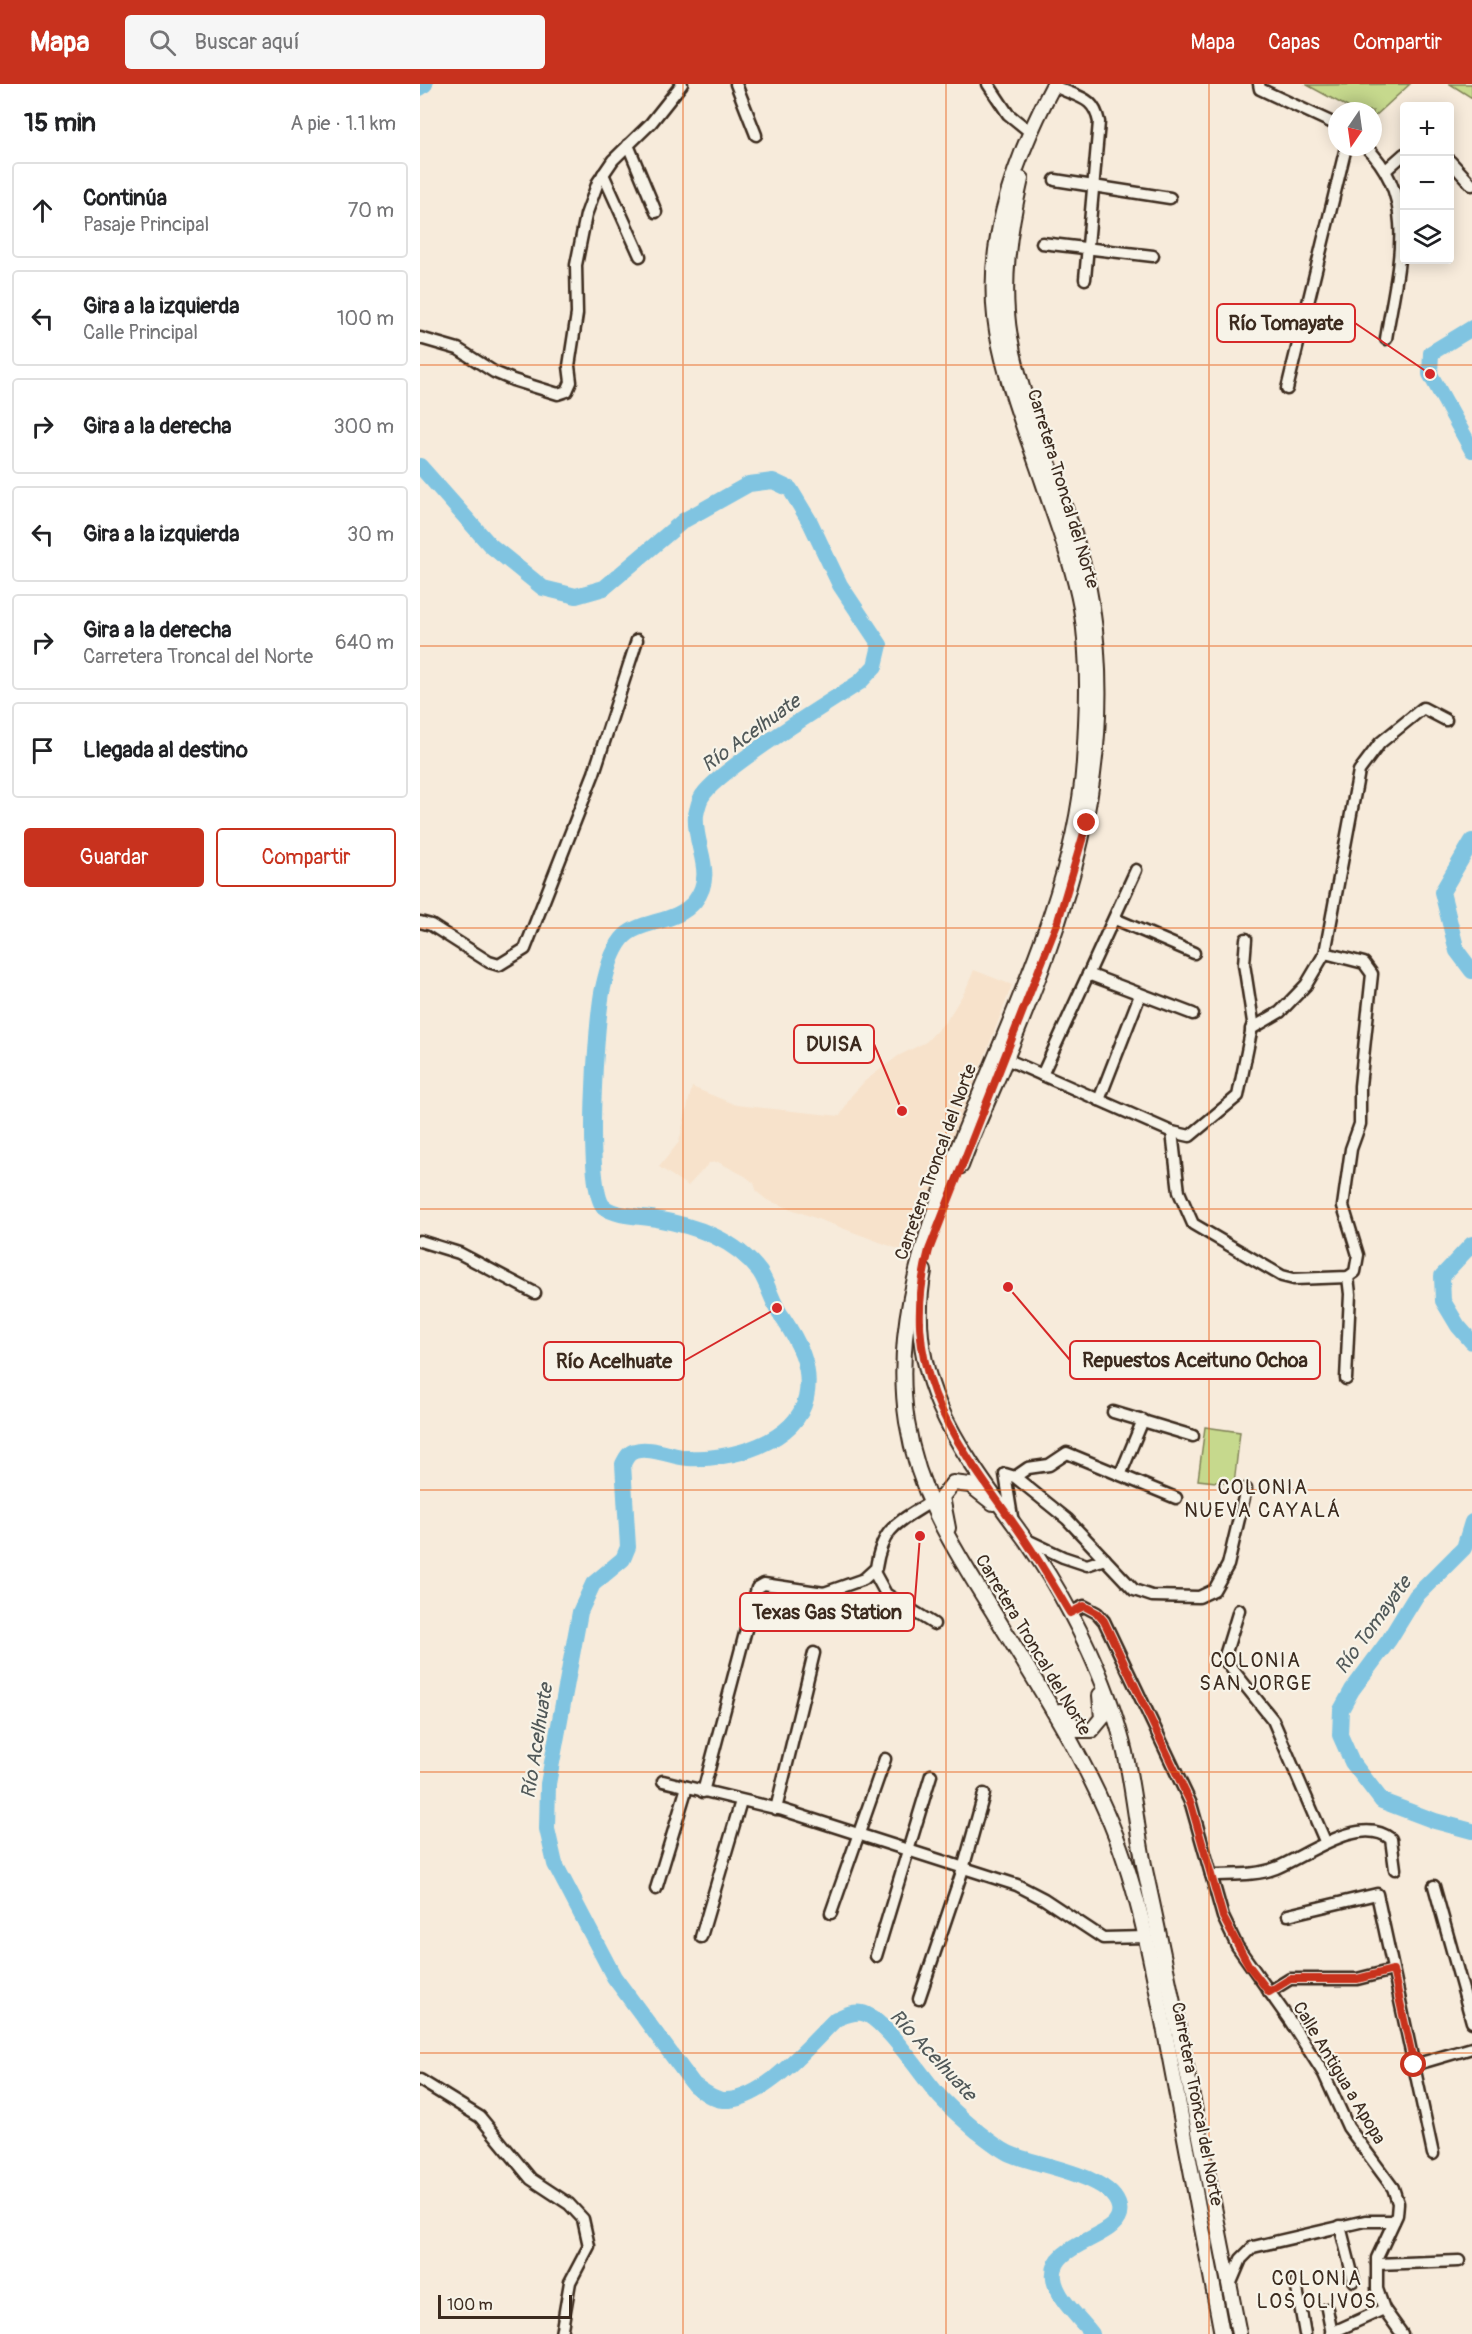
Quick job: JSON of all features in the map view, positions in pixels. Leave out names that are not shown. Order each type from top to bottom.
[{"type":"main road","name":"Carretera Troncal del Norte","points":[[1059,86],[1029,131],[1012,179],[998,239],[994,297],[996,320],[1008,376],[1065,549],[1081,607],[1086,675],[1084,769],[1063,876],[1024,983],[960,1141],[925,1236],[912,1286],[904,1332],[902,1375],[910,1442],[929,1503],[953,1548],[1075,1749],[1105,1809],[1136,1894],[1147,1937],[1222,2334]]},
{"type":"main road","name":"Carretera Troncal del Norte","points":[[1059,86],[1037,135],[1021,181],[1008,246],[1006,296],[1016,363],[1088,584],[1098,678],[1097,734],[1089,812],[1073,878],[1006,1059],[966,1153],[929,1250],[921,1298],[925,1360],[940,1410],[955,1440],[1050,1578],[1098,1671],[1126,1758],[1143,1861],[1162,1944],[1239,2334]]},
{"type":"main road","points":[[953,1548],[941,1503],[943,1492],[949,1485],[958,1482],[970,1485],[1010,1518]]},
{"type":"main road","points":[[1035,1683],[1072,1726],[1088,1731],[1097,1727],[1102,1714],[1098,1671]]},
{"type":"street","points":[[420,338],[458,350],[494,372],[513,380],[558,394],[567,391],[571,382],[569,366],[577,314],[576,265],[586,215],[603,174],[651,123],[682,84]]},
{"type":"street","points":[[735,84],[756,135]]},
{"type":"street","points":[[988,84],[1008,114],[1029,131]]},
{"type":"street","points":[[1259,84],[1260,89],[1328,121]]},
{"type":"street","points":[[1059,86],[1092,103],[1096,108],[1099,122],[1085,279]]},
{"type":"street","points":[[628,145],[656,212]]},
{"type":"street","points":[[1287,389],[1344,156]]},
{"type":"street","points":[[1374,156],[1392,179],[1400,210],[1401,243],[1386,339]]},
{"type":"street","points":[[1386,170],[1402,156]]},
{"type":"street","points":[[1454,166],[1472,185]]},
{"type":"street","points":[[603,174],[640,256]]},
{"type":"street","points":[[1054,180],[1170,198]]},
{"type":"street","points":[[1042,243],[1153,256]]},
{"type":"street","points":[[420,922],[431,925],[489,962],[499,964],[525,949],[594,773],[638,640]]},
{"type":"street","points":[[1251,1029],[1280,1012],[1306,984],[1325,953],[1359,771],[1380,743],[1423,708],[1446,720]]},
{"type":"street","points":[[1042,1075],[1136,870]]},
{"type":"street","points":[[1115,919],[1194,953]]},
{"type":"street","points":[[1006,1059],[1172,1132],[1190,1136],[1238,1096],[1253,1022],[1244,964],[1246,939]]},
{"type":"street","points":[[1172,1132],[1179,1192],[1193,1224],[1282,1276],[1294,1279],[1348,1277],[1355,1272],[1358,1255],[1343,1206],[1351,1149],[1360,1124],[1360,1086],[1372,974],[1364,963],[1325,953]]},
{"type":"street","points":[[1088,974],[1193,1014]]},
{"type":"street","points":[[1099,1100],[1140,995]]},
{"type":"street","points":[[420,1241],[459,1253],[535,1293]]},
{"type":"street","points":[[1346,1379],[1350,1294],[1348,1277]]},
{"type":"street","points":[[1113,1412],[1193,1436]]},
{"type":"street","points":[[1121,1473],[1143,1420]]},
{"type":"street","points":[[1015,1477],[1028,1468],[1049,1465],[1066,1453],[1121,1473],[1176,1498]]},
{"type":"street","points":[[1010,1518],[1005,1474],[1015,1477],[1067,1519],[1128,1584],[1143,1595],[1199,1597],[1207,1594],[1221,1580],[1228,1565],[1246,1489]]},
{"type":"street","points":[[703,1792],[757,1587],[764,1584],[824,1593],[864,1579],[874,1572],[882,1539],[891,1527],[929,1503]]},
{"type":"street","points":[[1024,1538],[1063,1557],[1087,1565],[1106,1559]]},
{"type":"street","points":[[1050,1578],[1052,1562],[1063,1557]]},
{"type":"street","points":[[874,1572],[886,1594],[934,1624]]},
{"type":"street","name":"Calle Antigua a Apopa","points":[[1070,1613],[1084,1606],[1097,1613],[1104,1621],[1191,1804],[1223,1917],[1237,1946],[1324,2074],[1348,2127],[1393,2188],[1398,2203],[1394,2221],[1377,2258],[1377,2289],[1384,2308],[1402,2334]]},
{"type":"street","points":[[1239,1610],[1224,1659],[1273,1720],[1325,1841]]},
{"type":"street","points":[[776,1809],[814,1653]]},
{"type":"street","points":[[831,1913],[885,1759]]},
{"type":"street","points":[[876,1956],[931,1775]]},
{"type":"street","points":[[663,1781],[776,1809],[1017,1885],[1044,1899],[1103,1938],[1147,1937]]},
{"type":"street","points":[[656,1889],[687,1787]]},
{"type":"street","points":[[919,2000],[963,1869],[984,1794]]},
{"type":"street","points":[[701,1937],[741,1801]]},
{"type":"street","points":[[1211,1875],[1252,1873],[1274,1869],[1325,1841],[1365,1832],[1384,1834],[1391,1839],[1395,1869]]},
{"type":"street","points":[[1434,1886],[1472,2022]]},
{"type":"street","points":[[1288,1916],[1377,1894],[1433,2154]]},
{"type":"street","points":[[1269,1992],[1290,1979],[1357,1979],[1393,1970]]},
{"type":"street","points":[[1414,2065],[1472,2049]]},
{"type":"street","points":[[420,2080],[480,2117],[531,2179],[570,2204],[583,2219],[589,2246],[570,2282],[561,2334]]},
{"type":"street","points":[[1230,2285],[1241,2259],[1253,2247],[1340,2226],[1374,2220],[1394,2221]]},
{"type":"street","points":[[1340,2226],[1354,2281]]},
{"type":"street","points":[[1377,2264],[1459,2261]]},
{"type":"street","points":[[1296,2283],[1305,2334]]},
{"type":"street","points":[[1327,2310],[1332,2333],[1384,2308]]},
{"type":"shaded area","points":[[974,970],[1012,985],[909,1253],[767,1200],[757,1192],[754,1183],[745,1176],[718,1162],[709,1163],[688,1186],[659,1167],[679,1142],[692,1087],[736,1105],[840,1116],[851,1096],[865,1081],[898,1056],[926,1042],[947,1020],[965,991]]},
{"type":"green space","points":[[1410,84],[1382,110],[1382,102],[1338,102],[1307,85]]},
{"type":"green space","points":[[1450,84],[1472,84],[1472,98]]},
{"type":"green space","points":[[1205,1427],[1240,1432],[1234,1484],[1198,1480]]},
{"type":"waterway","name":"Río Acelhuate","points":[[420,88],[425,84]]},
{"type":"waterway","name":"Río Tomayate","points":[[1472,328],[1431,353],[1430,374],[1472,450]]},
{"type":"waterway","name":"Río Acelhuate","points":[[420,466],[490,545],[543,588],[576,596],[604,588],[683,521],[749,484],[773,481],[790,489],[810,522],[840,585],[880,645],[875,666],[860,682],[749,755],[710,786],[701,798],[696,815],[704,880],[695,901],[678,914],[629,933],[618,944],[608,969],[600,1005],[593,1103],[594,1170],[598,1194],[604,1207],[622,1214],[671,1222],[700,1230],[739,1251],[760,1272],[778,1310],[793,1334],[806,1365],[808,1386],[800,1414],[775,1438],[758,1446],[740,1452],[704,1458],[688,1458],[647,1450],[633,1452],[626,1458],[623,1464],[628,1547],[623,1559],[593,1584],[580,1612],[548,1784],[547,1829],[555,1864],[614,1977],[694,2085],[704,2092],[723,2100],[738,2098],[754,2092],[799,2057],[836,2019],[851,2013],[862,2013],[881,2025],[941,2098],[993,2143],[1020,2158],[1088,2179],[1102,2186],[1113,2196],[1119,2207],[1118,2218],[1100,2234],[1063,2255],[1056,2265],[1054,2278],[1059,2293],[1069,2308],[1092,2334]]},
{"type":"waterway","name":"Río Tomayate","points":[[1472,841],[1442,892],[1457,951],[1472,971]]},
{"type":"waterway","name":"Río Tomayate","points":[[1472,1244],[1442,1276],[1443,1301],[1458,1326],[1472,1342]]},
{"type":"waterway","name":"Río Tomayate","points":[[1472,1522],[1464,1548],[1416,1596],[1389,1640],[1352,1690],[1341,1710],[1340,1735],[1352,1762],[1382,1801],[1435,1821],[1472,1831]]},
{"type":"place","name":"Río Tomayate","points":[[1430,374]]},
{"type":"place","name":"DUISA","points":[[902,1111]]},
{"type":"place","name":"Repuestos Aceituno Ochoa","points":[[1008,1287]]},
{"type":"place","name":"Río Acelhuate","points":[[777,1308]]},
{"type":"place","name":"Texas Gas Station","points":[[920,1536]]},
{"type":"district","name":"COLONIA NUEVA CAYALÁ","points":[[1263,1498]]},
{"type":"district","name":"COLONIA SAN JORGE","points":[[1256,1672]]},
{"type":"district","name":"COLONIA LOS OLIVOS","points":[[1317,2290]]},
{"type":"route","points":[[1087,823],[1073,878],[1058,921],[1006,1059],[966,1153],[925,1264],[921,1298],[921,1330],[929,1376],[940,1410],[955,1440],[1045,1570],[1070,1613],[1084,1606],[1097,1613],[1104,1621],[1191,1804],[1223,1917],[1249,1966],[1269,1992],[1290,1979],[1303,1977],[1327,1981],[1357,1979],[1393,1970],[1414,2065]]}]
